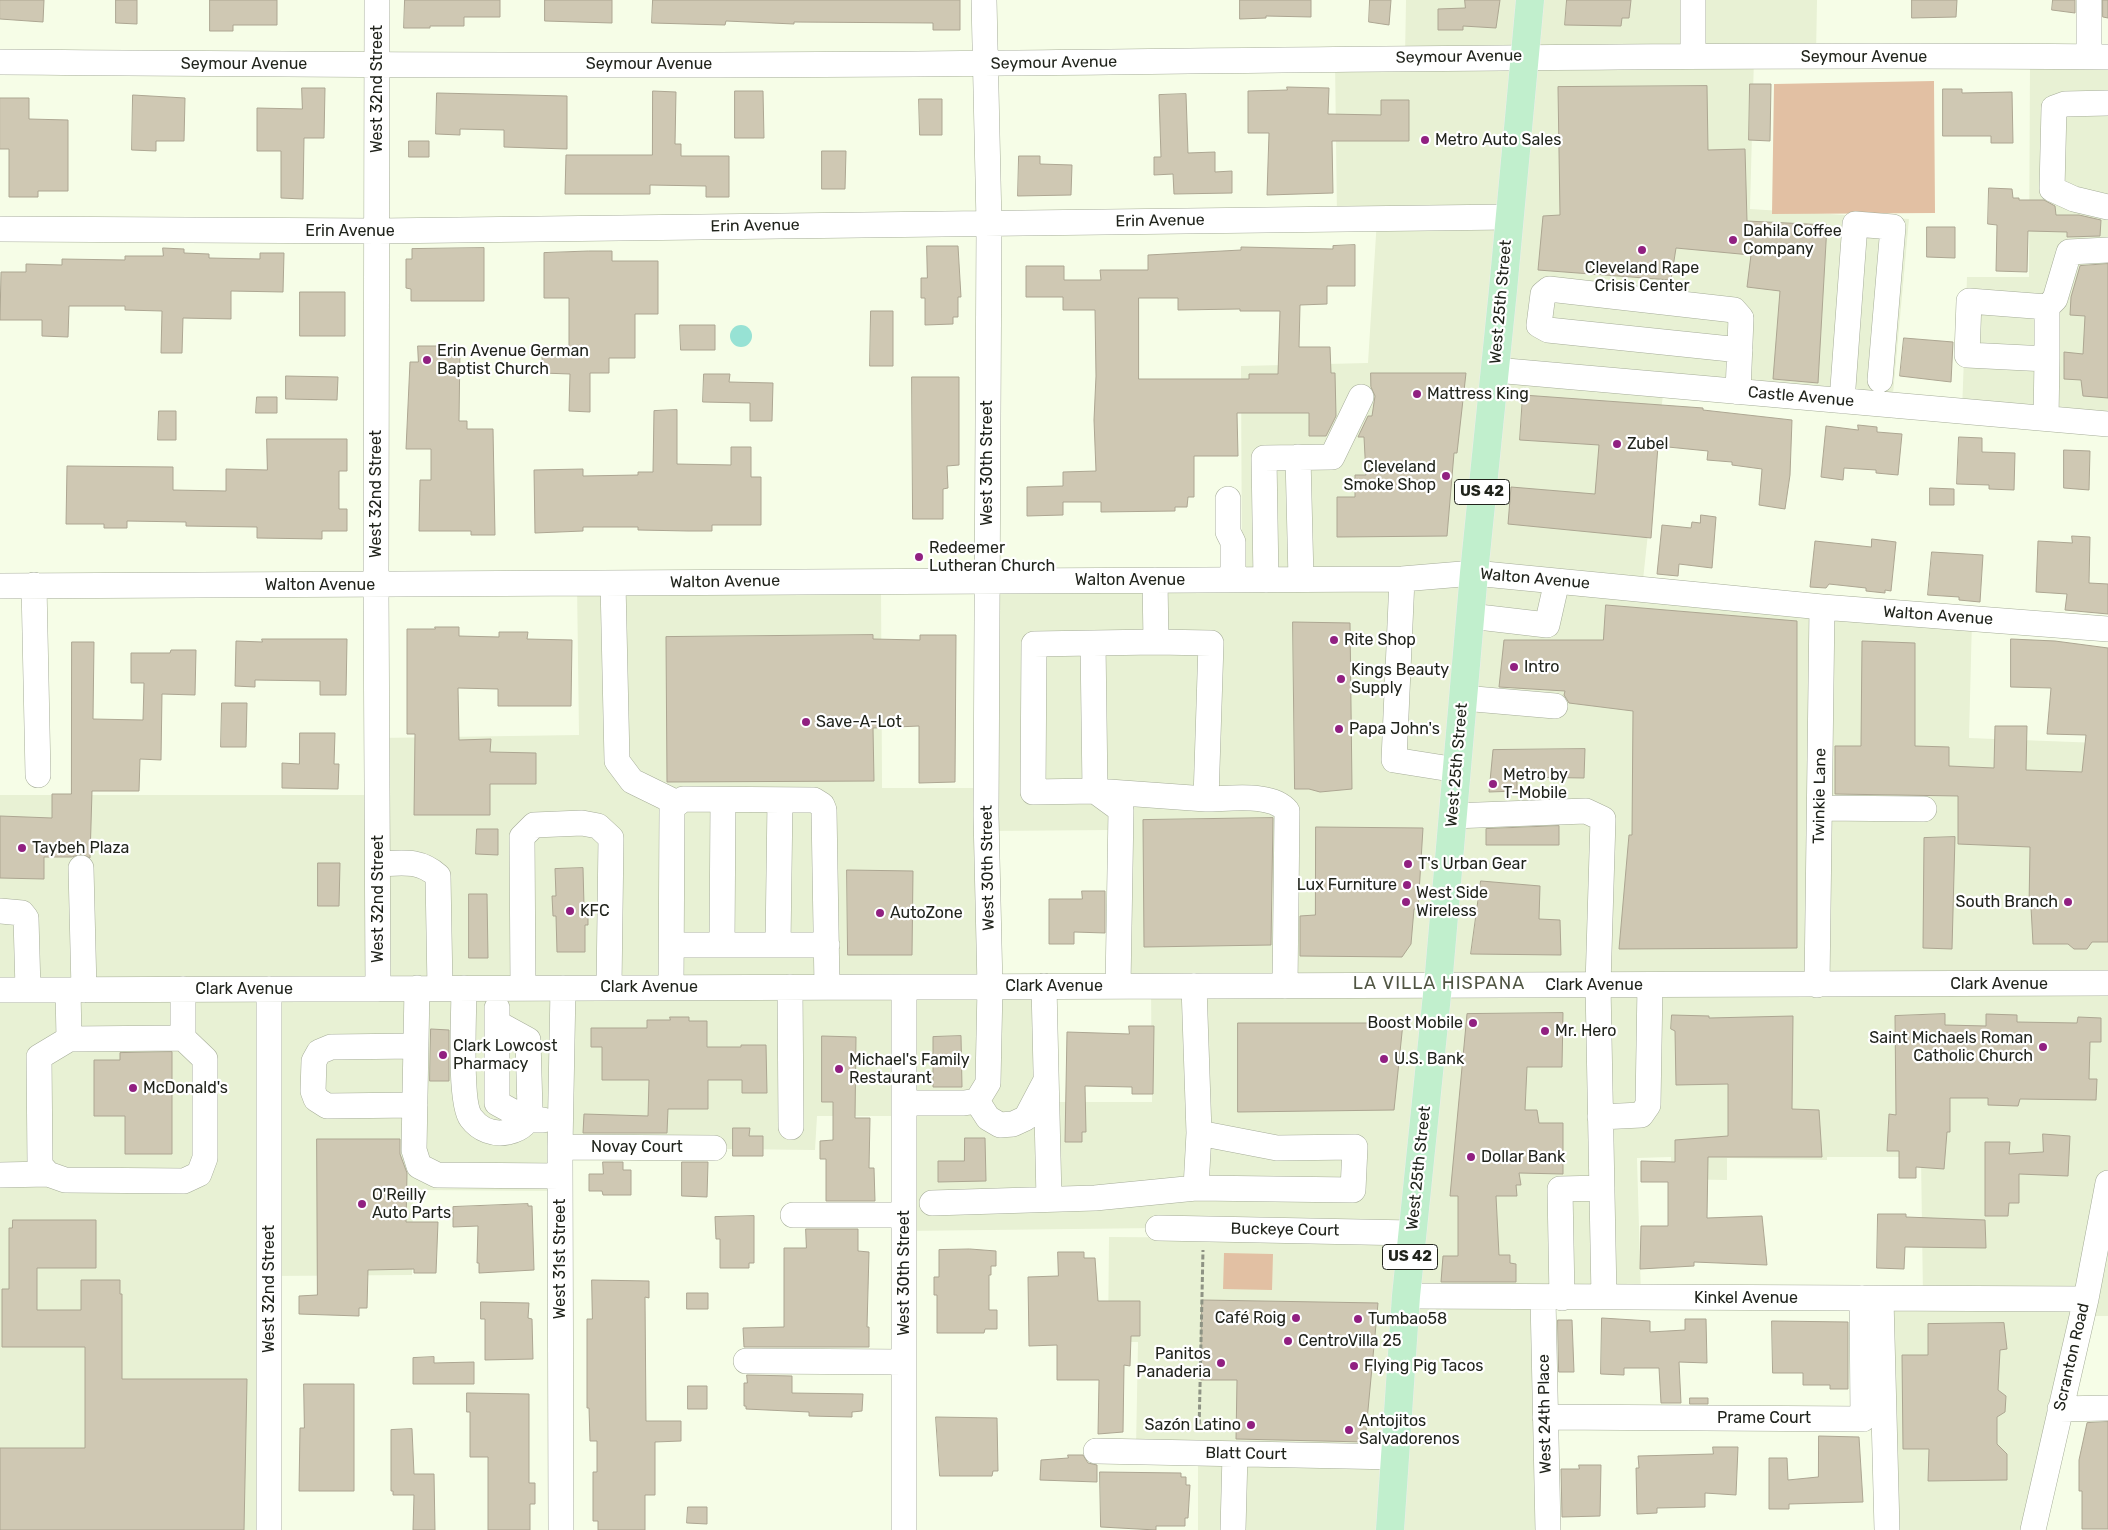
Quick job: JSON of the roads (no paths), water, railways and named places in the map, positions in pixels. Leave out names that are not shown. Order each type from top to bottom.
[{"type":"main road","name":"West 25th Street","points":[[1390,1530],[1406,1296],[1438,985],[1474,573],[1530,0]]},
{"type":"street","name":"West 32nd Street","points":[[377,0],[376,585],[378,988]]},
{"type":"street","name":"West 30th Street","points":[[977,1101],[988,1082],[990,987],[986,815],[989,223],[984,0]]},
{"type":"street","points":[[1693,0],[1693,56]]},
{"type":"street","points":[[2089,0],[2098,57]]},
{"type":"street","name":"Seymour Avenue","points":[[0,62],[378,65],[985,63],[1525,56],[2098,57]]},
{"type":"street","points":[[2108,103],[2065,104],[2054,108],[2052,189],[2074,199],[2108,206]]},
{"type":"street","name":"Erin Avenue","points":[[0,229],[378,231],[1509,217]]},
{"type":"street","points":[[1842,400],[1856,224],[1893,227],[1880,380]]},
{"type":"street","points":[[2046,418],[2047,307],[2055,298],[2069,252],[2108,250]]},
{"type":"street","points":[[1738,392],[1740,350],[1741,318],[1734,310],[1549,289],[1543,294],[1540,326],[1548,330],[1740,350]]},
{"type":"street","points":[[2047,307],[1968,302],[1967,355],[2047,359]]},
{"type":"street","name":"Castle Avenue","points":[[1495,370],[2108,424]]},
{"type":"street","points":[[1266,580],[1264,458],[1332,457],[1361,397]]},
{"type":"street","points":[[1298,458],[1301,580]]},
{"type":"street","points":[[1228,499],[1228,532],[1233,542],[1233,580]]},
{"type":"street","name":"Walton Avenue","points":[[0,586],[376,585],[986,579],[1301,580],[1402,579],[1474,573],[1822,607],[2108,629]]},
{"type":"street","points":[[1402,579],[1394,760],[1456,770]]},
{"type":"street","points":[[1155,580],[1156,642]]},
{"type":"street","points":[[1470,616],[1547,625],[1557,581]]},
{"type":"street","points":[[613,583],[617,761],[632,780],[677,803]]},
{"type":"street","points":[[34,586],[38,775]]},
{"type":"street","name":"Twinkie Lane","points":[[1818,985],[1822,607]]},
{"type":"street","points":[[1093,643],[1095,791]]},
{"type":"street","points":[[1206,799],[1211,643],[1034,644],[1033,792],[1095,791],[1206,799],[1272,799],[1282,804],[1287,811],[1285,986]]},
{"type":"street","points":[[1463,698],[1555,706]]},
{"type":"street","points":[[1095,791],[1121,810],[1118,986]]},
{"type":"street","points":[[672,988],[672,808],[683,799],[814,800],[822,805],[824,810],[828,987]]},
{"type":"street","points":[[722,945],[723,800]]},
{"type":"street","points":[[778,945],[780,800]]},
{"type":"street","points":[[1820,808],[1924,809]]},
{"type":"street","points":[[1452,816],[1586,811],[1603,819],[1598,985],[1604,1297]]},
{"type":"street","points":[[523,988],[522,837],[534,825],[582,823],[598,826],[611,838],[609,987]]},
{"type":"street","points":[[378,864],[416,863],[428,866],[438,876],[440,988],[470,1117],[486,1132],[506,1132],[520,1129],[528,1120],[530,1110],[528,1040],[497,1023]]},
{"type":"street","points":[[69,1039],[76,990],[81,868]]},
{"type":"street","points":[[0,911],[22,913],[26,918],[28,990]]},
{"type":"street","points":[[672,944],[827,945]]},
{"type":"street","name":"Clark Avenue","points":[[0,990],[2108,983]]},
{"type":"street","points":[[1600,1117],[1641,1115],[1648,1105],[1650,985]]},
{"type":"street","points":[[1044,986],[1049,1199]]},
{"type":"street","points":[[1194,986],[1199,1133],[1196,1188]]},
{"type":"street","points":[[790,987],[791,1127]]},
{"type":"street","name":"West 30th Street","points":[[904,987],[904,1530]]},
{"type":"street","points":[[440,988],[416,1046],[414,1150],[419,1166],[437,1175],[560,1176]]},
{"type":"street","points":[[497,988],[498,1104],[528,1120],[560,1120]]},
{"type":"street","name":"West 31st Street","points":[[561,1530],[560,1120],[563,988]]},
{"type":"street","points":[[183,989],[183,1038]]},
{"type":"street","name":"West 32nd Street","points":[[269,989],[269,1530]]},
{"type":"street","points":[[0,1175],[48,1174],[66,1180],[184,1181],[199,1174],[205,1158],[206,1059],[183,1038],[69,1039],[39,1058],[39,1157],[40,1165],[48,1174]]},
{"type":"street","points":[[415,1105],[327,1106],[316,1099],[313,1091],[314,1061],[319,1052],[331,1047],[416,1046]]},
{"type":"street","points":[[904,1103],[964,1104],[977,1101],[988,1118],[1000,1125],[1013,1124],[1026,1118],[1046,1080]]},
{"type":"street","points":[[932,1203],[1095,1198],[1196,1188],[1353,1190],[1355,1147],[1277,1148],[1199,1133]]},
{"type":"street","name":"Novay Court","points":[[560,1146],[714,1148]]},
{"type":"street","name":"Scranton Road","points":[[2033,1530],[2060,1408],[2094,1294],[2108,1183]]},
{"type":"street","name":"West 24th Place","points":[[1548,1530],[1545,1417],[1560,1189],[1602,1188]]},
{"type":"street","points":[[793,1215],[904,1215]]},
{"type":"street","name":"Buckeye Court","points":[[1158,1228],[1412,1233]]},
{"type":"street","name":"Kinkel Avenue","points":[[1406,1296],[1871,1298],[2094,1294]]},
{"type":"street","points":[[1871,1298],[1887,1530]]},
{"type":"street","name":"Prame Court","points":[[1545,1417],[1863,1419],[1871,1298]]},
{"type":"street","points":[[746,1361],[904,1362]]},
{"type":"street","points":[[2060,1408],[2108,1408]]},
{"type":"street","name":"Blatt Court","points":[[1096,1451],[1396,1457]]},
{"type":"street","points":[[1233,1530],[1235,1454]]},
{"type":"water","points":[[741,325],[749,328],[752,336],[749,344],[741,347],[733,344],[730,336],[733,328]]},
{"type":"place","name":"Metro Auto Sales","points":[[1425,140]]},
{"type":"place","name":"Dahila Coffee Company","points":[[1733,240]]},
{"type":"place","name":"Cleveland Rape Crisis Center","points":[[1642,250]]},
{"type":"place","name":"Erin Avenue German Baptist Church","points":[[427,360]]},
{"type":"place","name":"Mattress King","points":[[1417,394]]},
{"type":"place","name":"Zubel","points":[[1617,444]]},
{"type":"place","name":"Cleveland Smoke Shop","points":[[1446,476]]},
{"type":"place","name":"Redeemer Lutheran Church","points":[[919,557]]},
{"type":"place","name":"Rite Shop","points":[[1334,640]]},
{"type":"place","name":"Intro","points":[[1514,667]]},
{"type":"place","name":"Kings Beauty Supply","points":[[1341,679]]},
{"type":"place","name":"Save-A-Lot","points":[[806,722]]},
{"type":"place","name":"Papa John's","points":[[1339,729]]},
{"type":"place","name":"Metro by T-Mobile","points":[[1493,784]]},
{"type":"place","name":"Taybeh Plaza","points":[[22,848]]},
{"type":"place","name":"T's Urban Gear","points":[[1408,864]]},
{"type":"place","name":"Lux Furniture","points":[[1407,885]]},
{"type":"place","name":"West Side Wireless","points":[[1406,902]]},
{"type":"place","name":"South Branch","points":[[2068,902]]},
{"type":"place","name":"KFC","points":[[570,911]]},
{"type":"place","name":"AutoZone","points":[[880,913]]},
{"type":"place","name":"Boost Mobile","points":[[1473,1023]]},
{"type":"place","name":"Mr. Hero","points":[[1545,1031]]},
{"type":"place","name":"Saint Michaels Roman Catholic Church","points":[[2043,1047]]},
{"type":"place","name":"Clark Lowcost Pharmacy","points":[[443,1055]]},
{"type":"place","name":"U.S. Bank","points":[[1384,1059]]},
{"type":"place","name":"Michael's Family Restaurant","points":[[839,1069]]},
{"type":"place","name":"McDonald's","points":[[133,1088]]},
{"type":"place","name":"Dollar Bank","points":[[1471,1157]]},
{"type":"place","name":"O'Reilly Auto Parts","points":[[362,1204]]},
{"type":"place","name":"Café Roig","points":[[1296,1318]]},
{"type":"place","name":"Tumbao58","points":[[1358,1319]]},
{"type":"place","name":"CentroVilla 25","points":[[1288,1341]]},
{"type":"place","name":"Panitos Panaderia","points":[[1221,1363]]},
{"type":"place","name":"Flying Pig Tacos","points":[[1354,1366]]},
{"type":"place","name":"Sazón Latino","points":[[1251,1425]]},
{"type":"place","name":"Antojitos Salvadorenos","points":[[1349,1430]]},
{"type":"district","name":"LA VILLA HISPANA","points":[[1439,984]]}]
